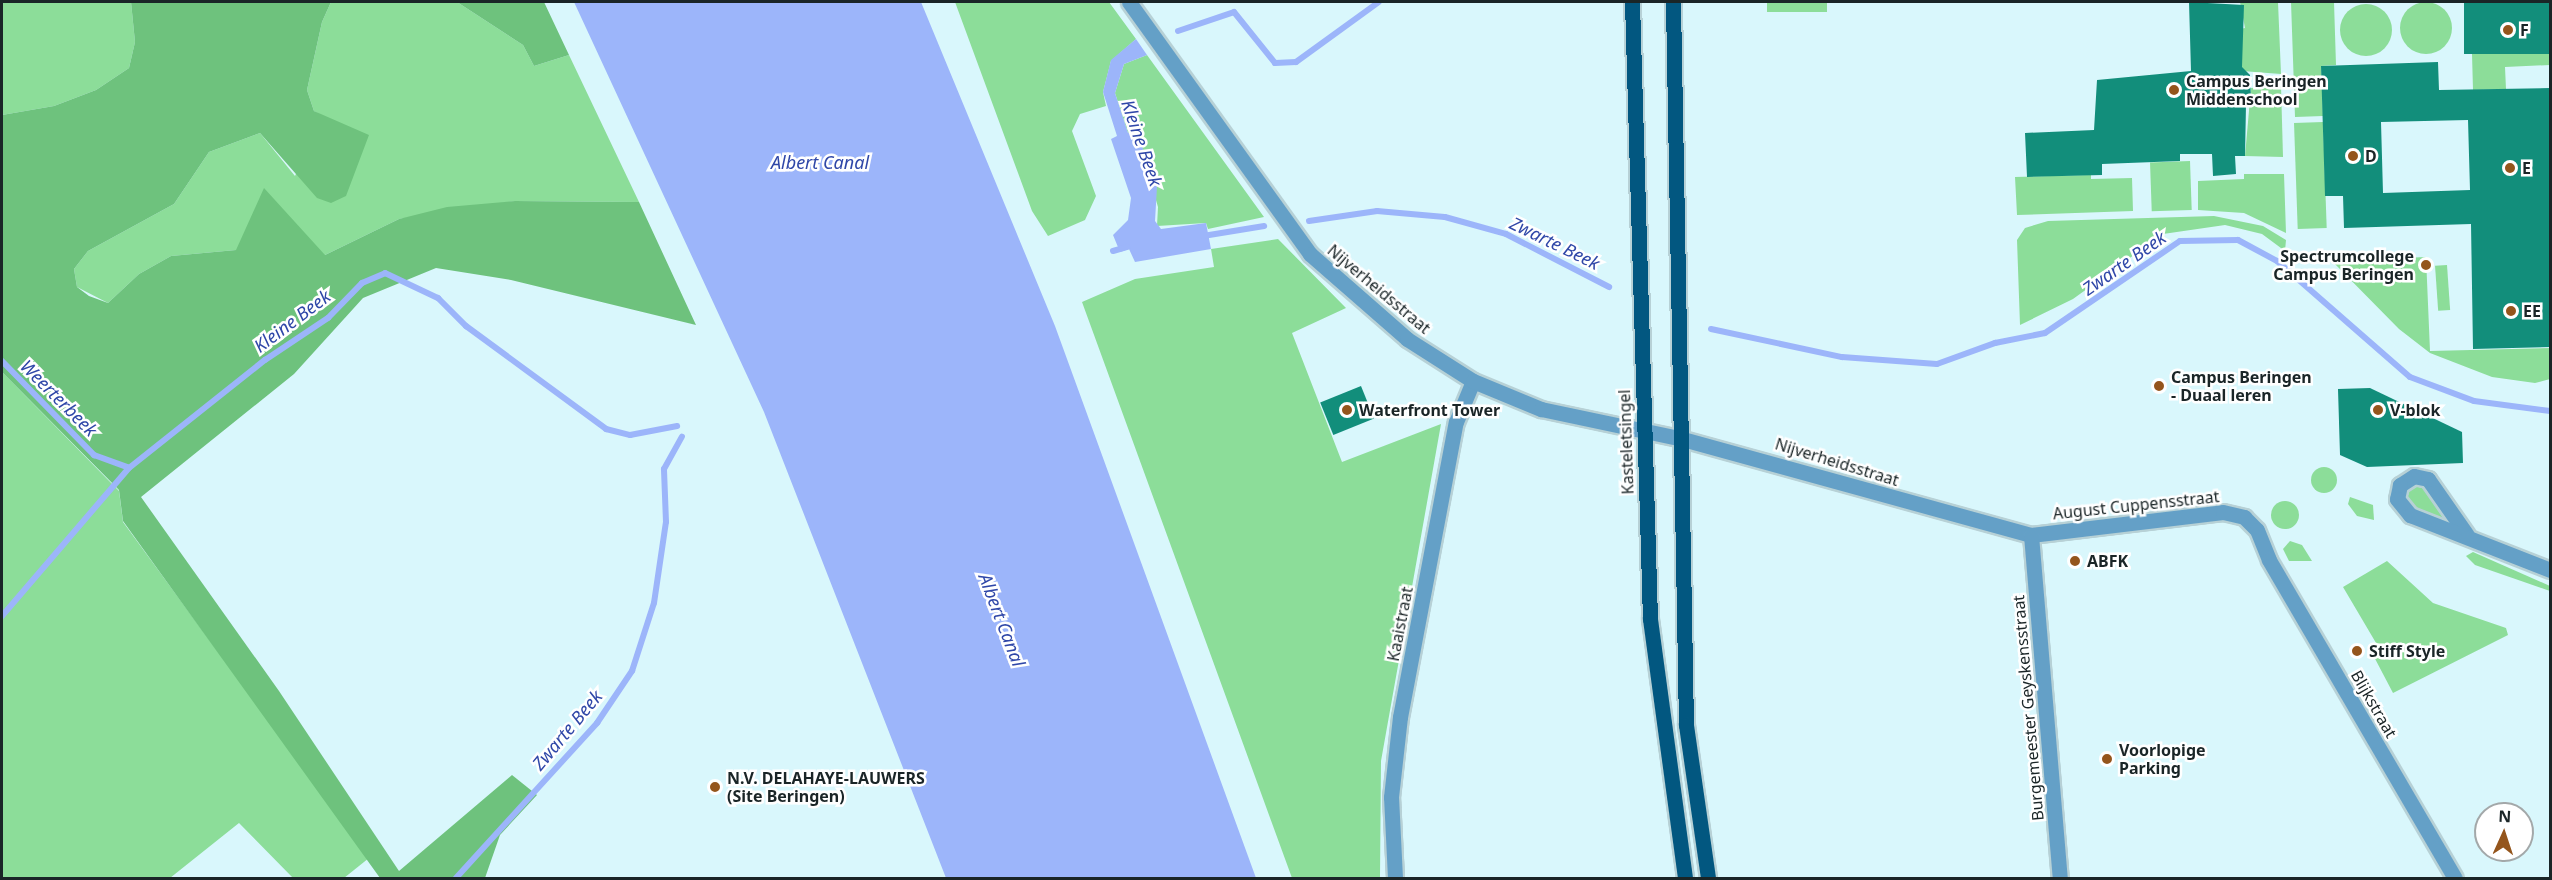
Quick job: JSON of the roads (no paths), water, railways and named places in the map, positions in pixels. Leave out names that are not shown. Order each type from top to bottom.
[{"type":"main road","name":"Kasteletsingel","points":[[1632,2],[1650,619],[1685,879]]},
{"type":"main road","points":[[1673,2],[1679,438],[1686,725],[1708,879]]},
{"type":"street","name":"Nijverheidsstraat","points":[[1129,2],[1310,254],[1407,339],[1473,381],[1541,409],[1679,438],[2031,535]]},
{"type":"street","name":"Kaaistraat","points":[[1395,879],[1391,797],[1401,717],[1456,422],[1473,381]]},
{"type":"street","points":[[2467,535],[2428,479],[2414,476],[2400,484],[2397,499],[2410,515],[2467,535],[2550,570]]},
{"type":"street","name":"August Cuppensstraat","points":[[2031,535],[2223,512],[2251,522],[2263,547]]},
{"type":"street","name":"Burgemeester Geyskensstraat","points":[[2031,535],[2060,879]]},
{"type":"street","name":"Blijkstraat","points":[[2263,547],[2455,879]]},
{"type":"water","name":"Albert Canal","points":[[574,2],[921,2],[1055,326],[1256,878],[946,878],[764,412]]},
{"type":"water","points":[[1136,39],[1147,55],[1124,64],[1115,93],[1128,133],[1136,130],[1157,187],[1155,221],[1161,229],[1206,223],[1211,249],[1135,262],[1129,249],[1120,252],[1113,235],[1128,220],[1131,198],[1111,139],[1117,136],[1103,92],[1111,60]]},
{"type":"waterway","name":"Kleine Beek","points":[[1178,31],[1234,12],[1275,63],[1296,62],[1379,2]]},
{"type":"waterway","name":"Zwarte Beek","points":[[1309,221],[1377,211],[1445,217],[1506,234],[1609,287]]},
{"type":"waterway","name":"Zwarte Beek","points":[[1203,236],[1264,226]]},
{"type":"waterway","name":"Zwarte Beek","points":[[1711,329],[1842,357],[1937,364],[1995,343],[2045,333],[2180,241],[2238,240],[2277,261],[2410,377],[2474,401],[2550,411]]},
{"type":"waterway","name":"Zwarte Beek","points":[[1113,251],[1127,247]]},
{"type":"waterway","name":"Kleine Beek","points":[[2,616],[129,468],[265,360],[328,318],[362,283],[385,273],[438,298],[466,326],[606,429],[630,435],[677,426]]},
{"type":"waterway","name":"Weerterbeek","points":[[2,361],[94,455],[129,468]]},
{"type":"waterway","name":"Zwarte Beek","points":[[456,878],[597,723],[632,671],[654,603],[666,522],[664,469],[682,437]]},
{"type":"place","name":"F","points":[[2508,30]]},
{"type":"place","name":"Campus Beringen Middenschool","points":[[2174,90]]},
{"type":"place","name":"D","points":[[2353,156]]},
{"type":"place","name":"E","points":[[2510,168]]},
{"type":"place","name":"Spectrumcollege Campus Beringen","points":[[2426,265]]},
{"type":"place","name":"EE","points":[[2511,311]]},
{"type":"place","name":"Campus Beringen - Duaal leren","points":[[2159,386]]},
{"type":"place","name":"Waterfront Tower","points":[[1347,410]]},
{"type":"place","name":"V-blok","points":[[2378,410]]},
{"type":"place","name":"ABFK","points":[[2075,561]]},
{"type":"place","name":"Stiff Style","points":[[2357,651]]},
{"type":"place","name":"Voorlopige Parking","points":[[2107,759]]},
{"type":"place","name":"N.V. DELAHAYE-LAUWERS (Site Beringen)","points":[[715,787]]}]
